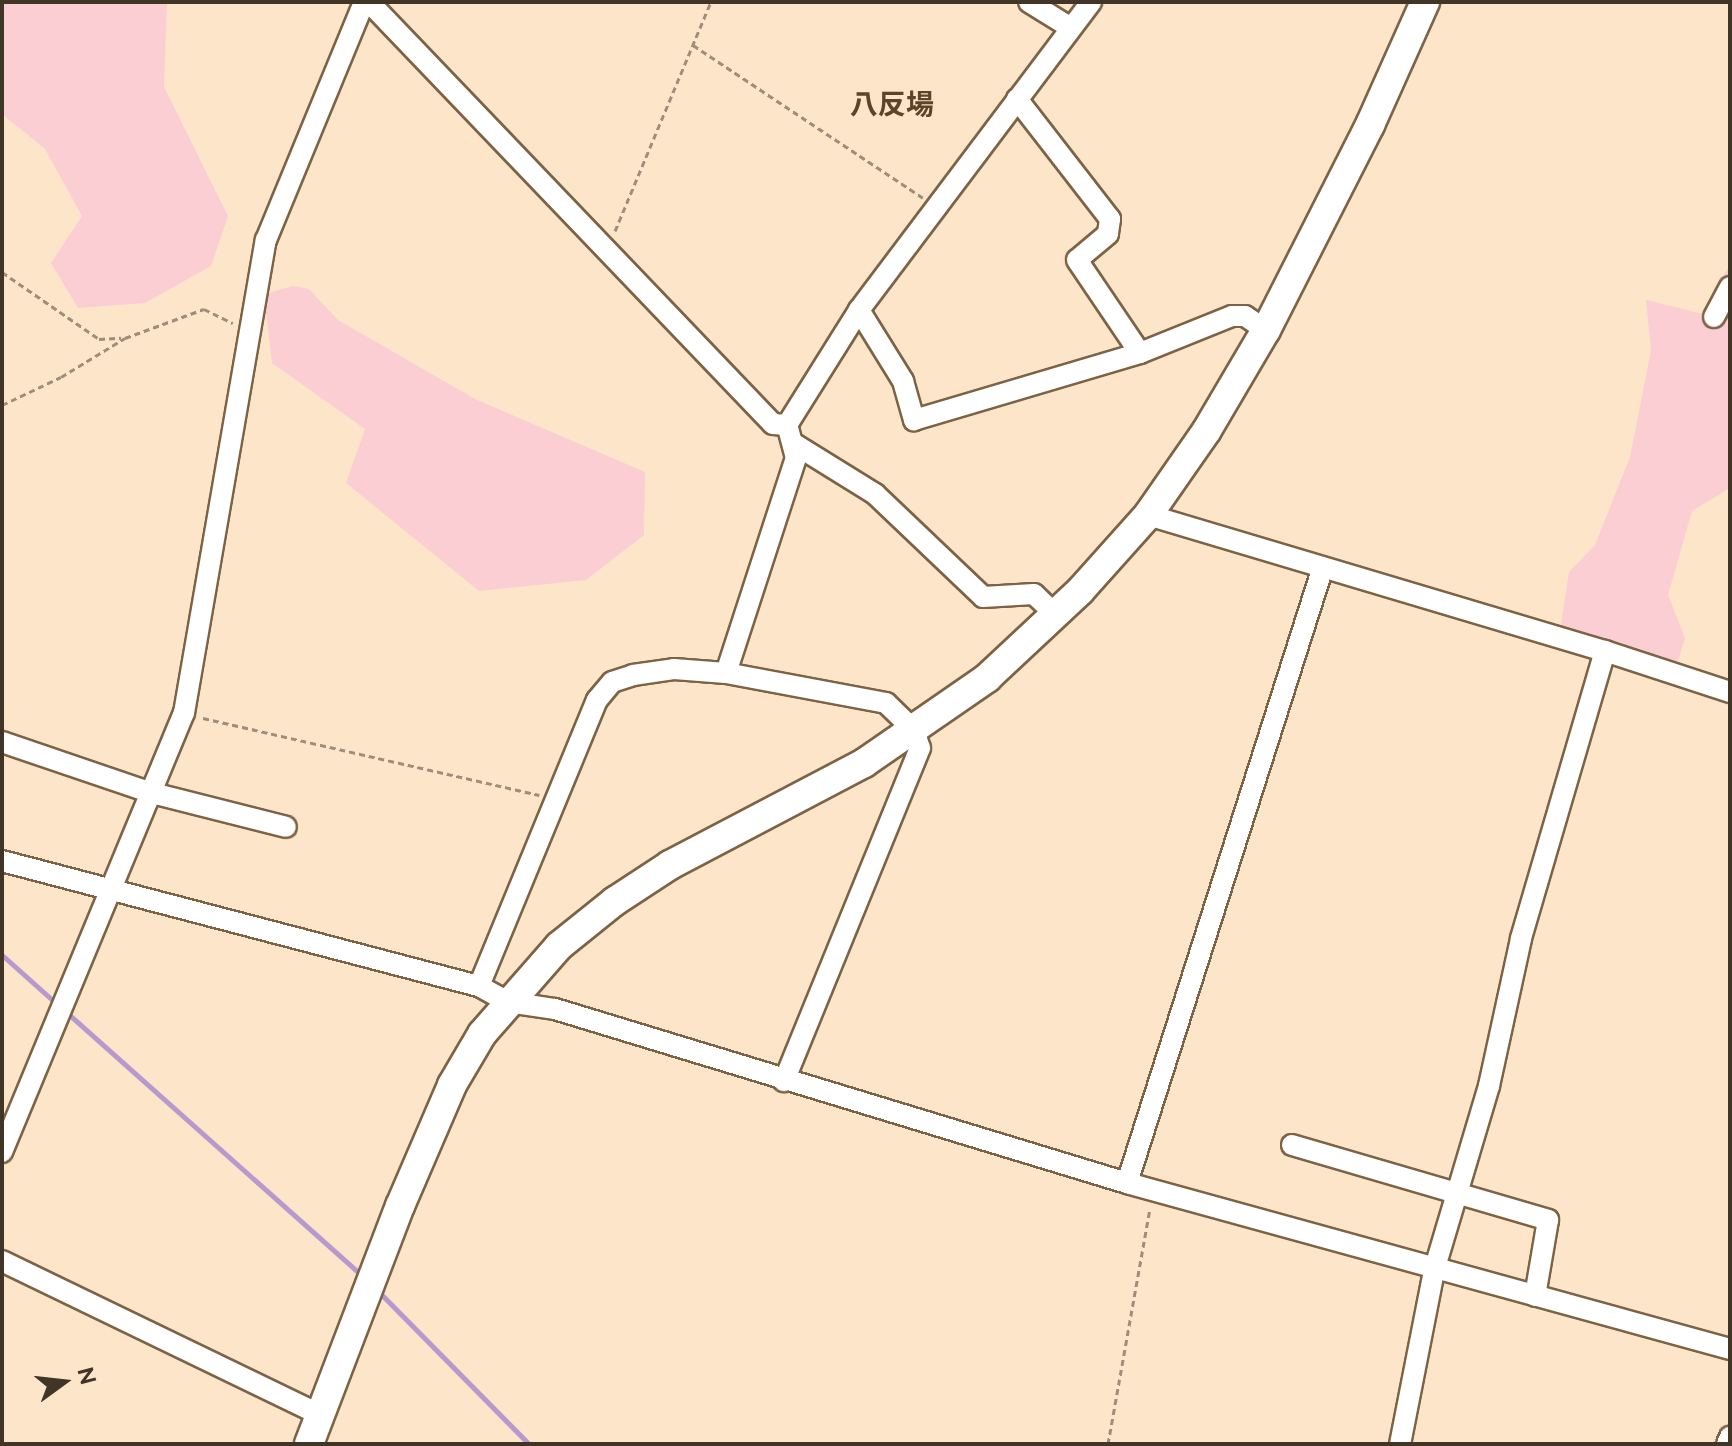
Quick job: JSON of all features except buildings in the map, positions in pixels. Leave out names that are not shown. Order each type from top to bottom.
[{"type":"street","points":[[2,1152],[184,713],[266,240],[367,2],[773,424],[787,425]]},
{"type":"street","points":[[1029,2],[1071,28]]},
{"type":"street","points":[[787,425],[859,310],[1091,2]]},
{"type":"street","points":[[309,1444],[452,1085],[508,1002],[559,946],[615,901],[670,865],[864,763],[987,678],[1056,615],[1148,515],[1207,430],[1266,330],[1370,125],[1425,2]]},
{"type":"street","points":[[1017,99],[1110,219],[1108,234],[1077,260],[1140,353]]},
{"type":"street","points":[[1714,317],[1730,287]]},
{"type":"street","points":[[859,310],[903,381],[914,420],[1140,353],[1232,316],[1245,316],[1266,330]]},
{"type":"street","points":[[726,673],[792,471],[796,445],[787,425]]},
{"type":"street","points":[[796,445],[875,494],[983,597],[1034,594],[1056,615]]},
{"type":"street","points":[[1148,515],[1605,651],[1730,692]]},
{"type":"street","points":[[1127,1183],[1323,567]]},
{"type":"street","points":[[1400,1444],[1434,1271],[1460,1195],[1511,999],[1521,939],[1605,651]]},
{"type":"street","points":[[479,986],[597,700],[612,682],[674,669],[726,673],[886,703],[914,730],[920,748],[784,1081]]},
{"type":"street","points":[[2,742],[152,793],[286,827]]},
{"type":"street","points":[[2,861],[479,986],[508,1002],[555,1009],[1127,1183],[1434,1271],[1730,1349]]},
{"type":"street","points":[[1292,1145],[1548,1220],[1535,1296]]},
{"type":"street","points":[[2,1261],[320,1415]]},
{"type":"street","points":[[1727,1444],[1730,1437]]},
{"type":"path","points":[[607,250],[711,2]]},
{"type":"path","points":[[693,45],[937,207]]},
{"type":"path","points":[[2,272],[99,339],[125,338]]},
{"type":"path","points":[[2,405],[61,377],[125,338],[204,309],[248,333]]},
{"type":"path","points":[[184,713],[558,800]]},
{"type":"path","points":[[1108,1444],[1152,1190]]},
{"type":"shaded area","points":[[2,2],[167,2],[164,87],[228,216],[211,266],[145,303],[78,308],[51,263],[82,216],[45,149],[2,114]]},
{"type":"shaded area","points":[[1730,264],[1730,488],[1692,511],[1668,595],[1685,638],[1678,661],[1657,662],[1617,644],[1560,631],[1569,572],[1595,545],[1630,457],[1651,350],[1646,300],[1703,314]]},
{"type":"shaded area","points":[[293,286],[309,289],[338,320],[475,399],[645,472],[644,535],[586,580],[479,591],[346,483],[365,429],[272,363],[264,294]]},
{"type":"waterway","points":[[2,955],[58,1005]]},
{"type":"waterway","points":[[65,1011],[362,1276]]},
{"type":"waterway","points":[[378,1291],[529,1444]]},
{"type":"district","name":"八反場","points":[[892,105]]}]
